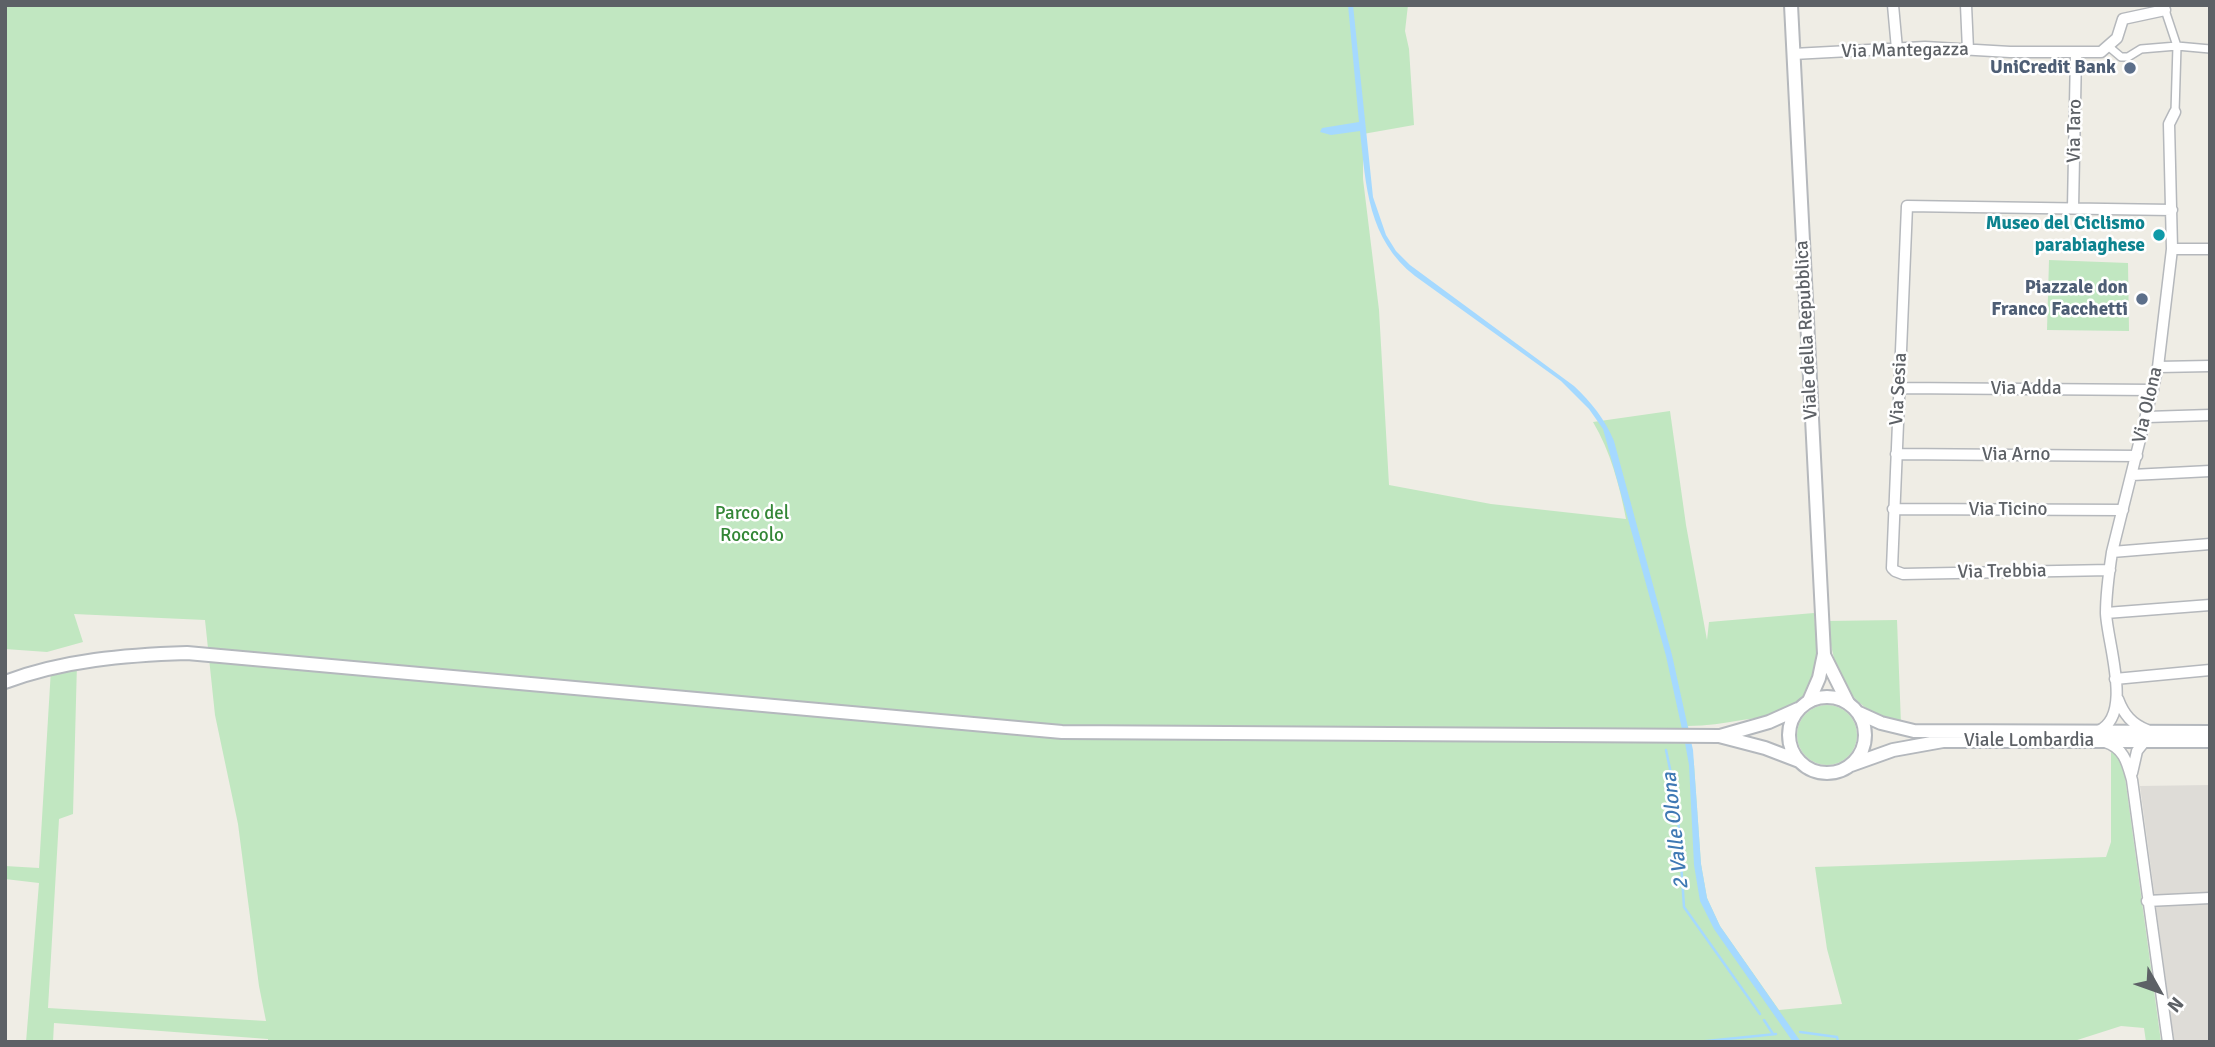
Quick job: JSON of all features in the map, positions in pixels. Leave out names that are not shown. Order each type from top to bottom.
[{"type":"main road","name":"Viale della Repubblica","points":[[1791,5],[1824,654]]},
{"type":"main road","points":[[5,682],[61,666],[104,658],[187,653],[1062,732],[1719,736],[1765,748],[1825,774],[1839,772],[1851,765],[1863,750],[1866,731],[1858,713],[1848,703],[1824,654]]},
{"type":"main road","points":[[1798,761],[1791,749],[1788,735],[1791,721],[1804,705],[1819,678],[1824,654]]},
{"type":"main road","points":[[1719,736],[1769,722],[1804,705],[1829,697],[1848,703]]},
{"type":"main road","name":"Viale Lombardia","points":[[1858,713],[1899,729],[1914,731],[2099,736],[2210,732]]},
{"type":"main road","name":"Viale Lombardia","points":[[1851,765],[1893,750],[1930,743],[2099,736]]},
{"type":"main road","name":"Viale Lombardia","points":[[2149,736],[2210,741]]},
{"type":"street","points":[[1894,5],[1897,49]]},
{"type":"street","points":[[1966,5],[1968,50]]},
{"type":"street","points":[[2175,112],[2177,46],[2164,7],[2123,19],[2117,38],[2108,46],[2121,57],[2128,57],[2141,50],[2177,46],[2210,49]]},
{"type":"street","name":"Via Mantegazza","points":[[1793,54],[1925,47],[2076,53],[2101,52],[2108,46]]},
{"type":"street","name":"Via Taro","points":[[2073,208],[2076,53]]},
{"type":"street","name":"Via Olona","points":[[2099,736],[2111,722],[2116,710],[2117,695],[2106,613],[2112,552],[2158,367],[2172,249],[2169,124],[2175,112]]},
{"type":"street","name":"Via Sesia","points":[[1895,571],[1891,564],[1907,206],[2073,208]]},
{"type":"street","points":[[2073,208],[2172,210]]},
{"type":"street","points":[[2172,249],[2210,249]]},
{"type":"street","points":[[2158,367],[2210,366]]},
{"type":"street","name":"Via Adda","points":[[1899,388],[2153,390]]},
{"type":"street","points":[[2147,417],[2210,415]]},
{"type":"street","name":"Via Arno","points":[[1896,454],[2137,456]]},
{"type":"street","points":[[2132,475],[2210,471]]},
{"type":"street","name":"Via Ticino","points":[[1893,509],[2123,510]]},
{"type":"street","points":[[2112,552],[2210,544]]},
{"type":"street","name":"Via Trebbia","points":[[1895,571],[1903,574],[2110,570]]},
{"type":"street","points":[[2106,613],[2210,604]]},
{"type":"street","points":[[2115,679],[2210,670]]},
{"type":"street","name":"Via Olona","points":[[2117,695],[2123,711],[2149,736]]},
{"type":"street","points":[[2099,736],[2124,755],[2132,780],[2168,1042]]},
{"type":"street","points":[[2132,780],[2134,756],[2149,736]]},
{"type":"street","points":[[2147,901],[2210,898]]},
{"type":"shaded area","points":[[2210,785],[2210,1042],[2174,1042],[2140,786]]},
{"type":"green space","name":"Parco del Roccolo","points":[[5,5],[1408,5],[1405,31],[1409,49],[1414,125],[1363,134],[1363,179],[1379,310],[1389,485],[1491,504],[1626,519],[1614,469],[1593,422],[1670,411],[1686,525],[1707,640],[1709,622],[1814,613],[1816,652],[1812,678],[1808,690],[1790,709],[1773,715],[1688,726],[1694,764],[1701,864],[1707,898],[1720,926],[1779,1010],[1842,1004],[1827,949],[1815,867],[2106,857],[2111,842],[2111,752],[2121,756],[2125,777],[2161,1042],[2146,1042],[2144,1028],[2121,1026],[2071,1042],[268,1042],[268,1039],[54,1023],[53,1042],[26,1042],[39,883],[5,879],[5,866],[39,868],[51,669],[77,663],[73,814],[59,819],[48,1008],[266,1021],[238,824],[215,715],[205,620],[74,614],[83,642],[47,652],[5,649]]},
{"type":"green space","points":[[2049,260],[2128,263],[2129,331],[2047,330]]},
{"type":"green space","points":[[1897,620],[1901,724],[1871,711],[1851,694],[1838,672],[1827,621]]},
{"type":"green space","points":[[1827,705],[1844,710],[1852,718],[1857,735],[1852,752],[1844,760],[1827,765],[1810,760],[1802,752],[1797,735],[1802,718],[1810,710]]},
{"type":"water","points":[[1348,5],[1353,5],[1373,197],[1386,235],[1396,251],[1410,265],[1574,386],[1597,411],[1614,441],[1672,655],[1693,750],[1701,864],[1707,898],[1720,926],[1801,1042],[1793,1042],[1714,929],[1700,901],[1694,865],[1689,765],[1685,743],[1666,656],[1603,429],[1589,409],[1561,381],[1415,276],[1399,261],[1387,246],[1372,211],[1360,131],[1331,135],[1320,132],[1322,128],[1359,122]]},
{"type":"waterway","name":"2 Valle Olona","points":[[1666,750],[1677,802],[1684,907],[1760,1014]]},
{"type":"waterway","name":"2 Valle Olona","points":[[1764,1020],[1773,1034]]},
{"type":"waterway","name":"2 Valle Olona","points":[[1800,1032],[1837,1037],[1838,1042]]},
{"type":"waterway","name":"2 Valle Olona","points":[[1697,1042],[1776,1034]]},
{"type":"place","name":"UniCredit Bank","points":[[2130,68]]},
{"type":"place","name":"Museo del Ciclismo parabiaghese","points":[[2159,235]]},
{"type":"place","name":"Piazzale don Franco Facchetti","points":[[2142,299]]}]
